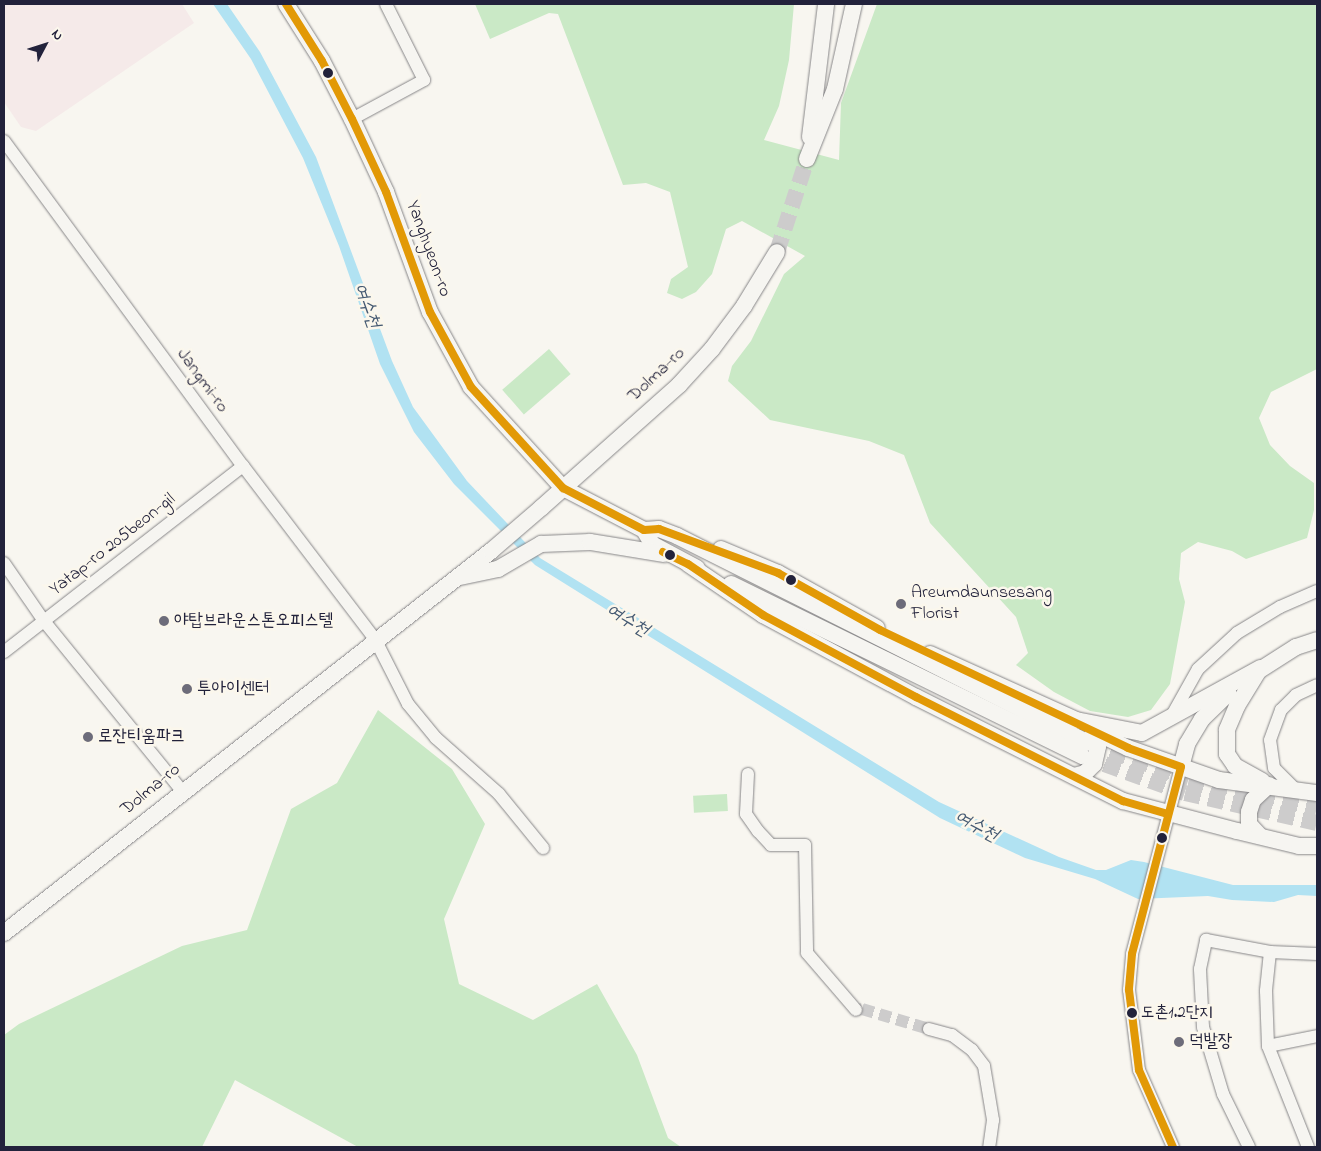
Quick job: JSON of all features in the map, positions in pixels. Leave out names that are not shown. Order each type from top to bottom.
[{"type":"main road","name":"Yanghyeon-ro","points":[[286,4],[322,61],[352,119],[386,192],[430,312],[471,387],[563,488]]},
{"type":"main road","points":[[826,4],[807,160],[835,89],[854,4]]},
{"type":"main road","name":"Dolma-ro","points":[[4,933],[375,639],[491,551],[541,508],[679,385],[712,349],[744,306],[777,252]]},
{"type":"main road","points":[[563,488],[644,530],[659,529],[722,549],[778,573],[880,630],[1076,720],[1142,733],[1296,647],[1317,640]]},
{"type":"main road","points":[[644,530],[652,544],[666,554],[1088,744],[1128,748],[1219,780],[1294,788]]},
{"type":"main road","points":[[677,536],[1088,744]]},
{"type":"main road","points":[[455,579],[498,569],[541,544],[590,542],[666,554]]},
{"type":"main road","points":[[688,564],[763,615],[1124,801],[1168,814],[1260,836],[1317,846]]},
{"type":"main road","points":[[1181,767],[1187,744],[1202,719],[1260,668]]},
{"type":"main road","points":[[1260,668],[1237,706],[1227,730],[1227,754],[1235,766],[1256,780],[1317,793]]},
{"type":"main road","points":[[1028,699],[1088,744],[1098,755],[1094,764],[1085,773],[1074,776]]},
{"type":"main road","points":[[1260,836],[1248,824],[1249,812],[1253,800],[1270,785]]},
{"type":"street","points":[[352,119],[424,80],[386,4]]},
{"type":"street","name":"Jangmi-ro","points":[[4,141],[243,466],[375,639],[408,704],[436,738],[499,794],[543,848]]},
{"type":"street","name":"Yatap-ro 205beon-gil","points":[[4,652],[243,466]]},
{"type":"street","points":[[4,563],[44,621],[182,791]]},
{"type":"street","points":[[1170,719],[1198,669],[1237,633],[1280,607],[1317,591]]},
{"type":"street","points":[[1294,788],[1274,768],[1270,740],[1281,710],[1296,695],[1317,685]]},
{"type":"street","points":[[1173,1147],[1146,1090],[1133,1037],[1129,990],[1132,954],[1181,767]]},
{"type":"street","points":[[748,774],[746,814],[758,831],[771,845],[805,845],[807,953],[856,1010]]},
{"type":"street","points":[[1249,1147],[1224,1094],[1203,1027],[1200,969],[1206,940],[1270,952],[1317,954]]},
{"type":"street","points":[[1270,952],[1266,991],[1268,1046],[1310,1143]]},
{"type":"street","points":[[929,1029],[952,1035],[972,1050],[984,1066],[993,1120],[989,1147]]},
{"type":"street","points":[[1268,1046],[1317,1036]]},
{"type":"shaded area","points":[[4,4],[182,4],[194,23],[36,131],[21,127],[4,102]]},
{"type":"green space","points":[[475,4],[794,4],[789,60],[779,106],[764,140],[839,160],[841,103],[877,4],[1317,4],[1317,369],[1271,392],[1259,418],[1270,445],[1290,466],[1314,483],[1314,510],[1307,538],[1246,559],[1232,551],[1198,542],[1181,553],[1179,579],[1185,602],[1170,684],[1151,710],[1128,717],[1090,711],[1054,692],[1016,665],[1028,653],[1016,617],[930,523],[904,455],[869,441],[770,420],[728,381],[732,366],[751,341],[784,274],[805,256],[742,221],[726,229],[712,274],[696,292],[682,299],[667,293],[671,279],[688,267],[670,192],[646,183],[623,185],[558,14],[549,13],[490,39]]},
{"type":"green space","points":[[549,349],[571,374],[524,415],[502,390]]},
{"type":"green space","points":[[378,710],[452,769],[485,824],[444,919],[459,984],[533,1020],[597,984],[637,1055],[668,1138],[681,1147],[358,1147],[235,1080],[202,1147],[4,1147],[4,1035],[19,1024],[182,946],[247,930],[291,809],[337,783]]},
{"type":"green space","points":[[727,794],[728,811],[694,813],[693,796]]},
{"type":"water","name":"여수천","points":[[213,4],[227,4],[260,52],[316,157],[392,361],[413,407],[467,481],[540,558],[939,802],[1059,857],[1096,870],[1106,870],[1131,860],[1144,862],[1233,885],[1317,885],[1317,896],[1298,895],[1274,902],[1232,900],[1208,896],[1138,899],[1095,879],[1025,858],[940,818],[535,565],[454,484],[414,432],[380,364],[339,246],[303,158],[251,59]]},
{"type":"tunnel","points":[[777,252],[807,159]]},
{"type":"tunnel","points":[[1088,743],[1189,779],[1317,808]]},
{"type":"tunnel","points":[[1082,756],[1185,793],[1317,823]]},
{"type":"tunnel","points":[[856,1010],[862,1009],[929,1029]]},
{"type":"transit line","points":[[286,4],[322,61],[352,119],[386,192],[430,312],[471,387],[563,488],[644,530],[659,529],[778,573],[880,630],[1128,748],[1181,767],[1132,954],[1129,990],[1139,1070],[1173,1147]]},
{"type":"transit line","points":[[663,552],[688,564],[763,615],[916,697],[1123,801],[1168,814]]},
{"type":"place","name":"Areumdaunsesang Florist","points":[[901,604]]},
{"type":"place","name":"야탑브라운스톤오피스텔","points":[[164,621]]},
{"type":"place","name":"투아이센터","points":[[187,689]]},
{"type":"place","name":"로잔티움파크","points":[[88,737]]},
{"type":"place","name":"도촌1.2단지","points":[[1132,1013]]},
{"type":"place","name":"덕발장","points":[[1179,1042]]}]
